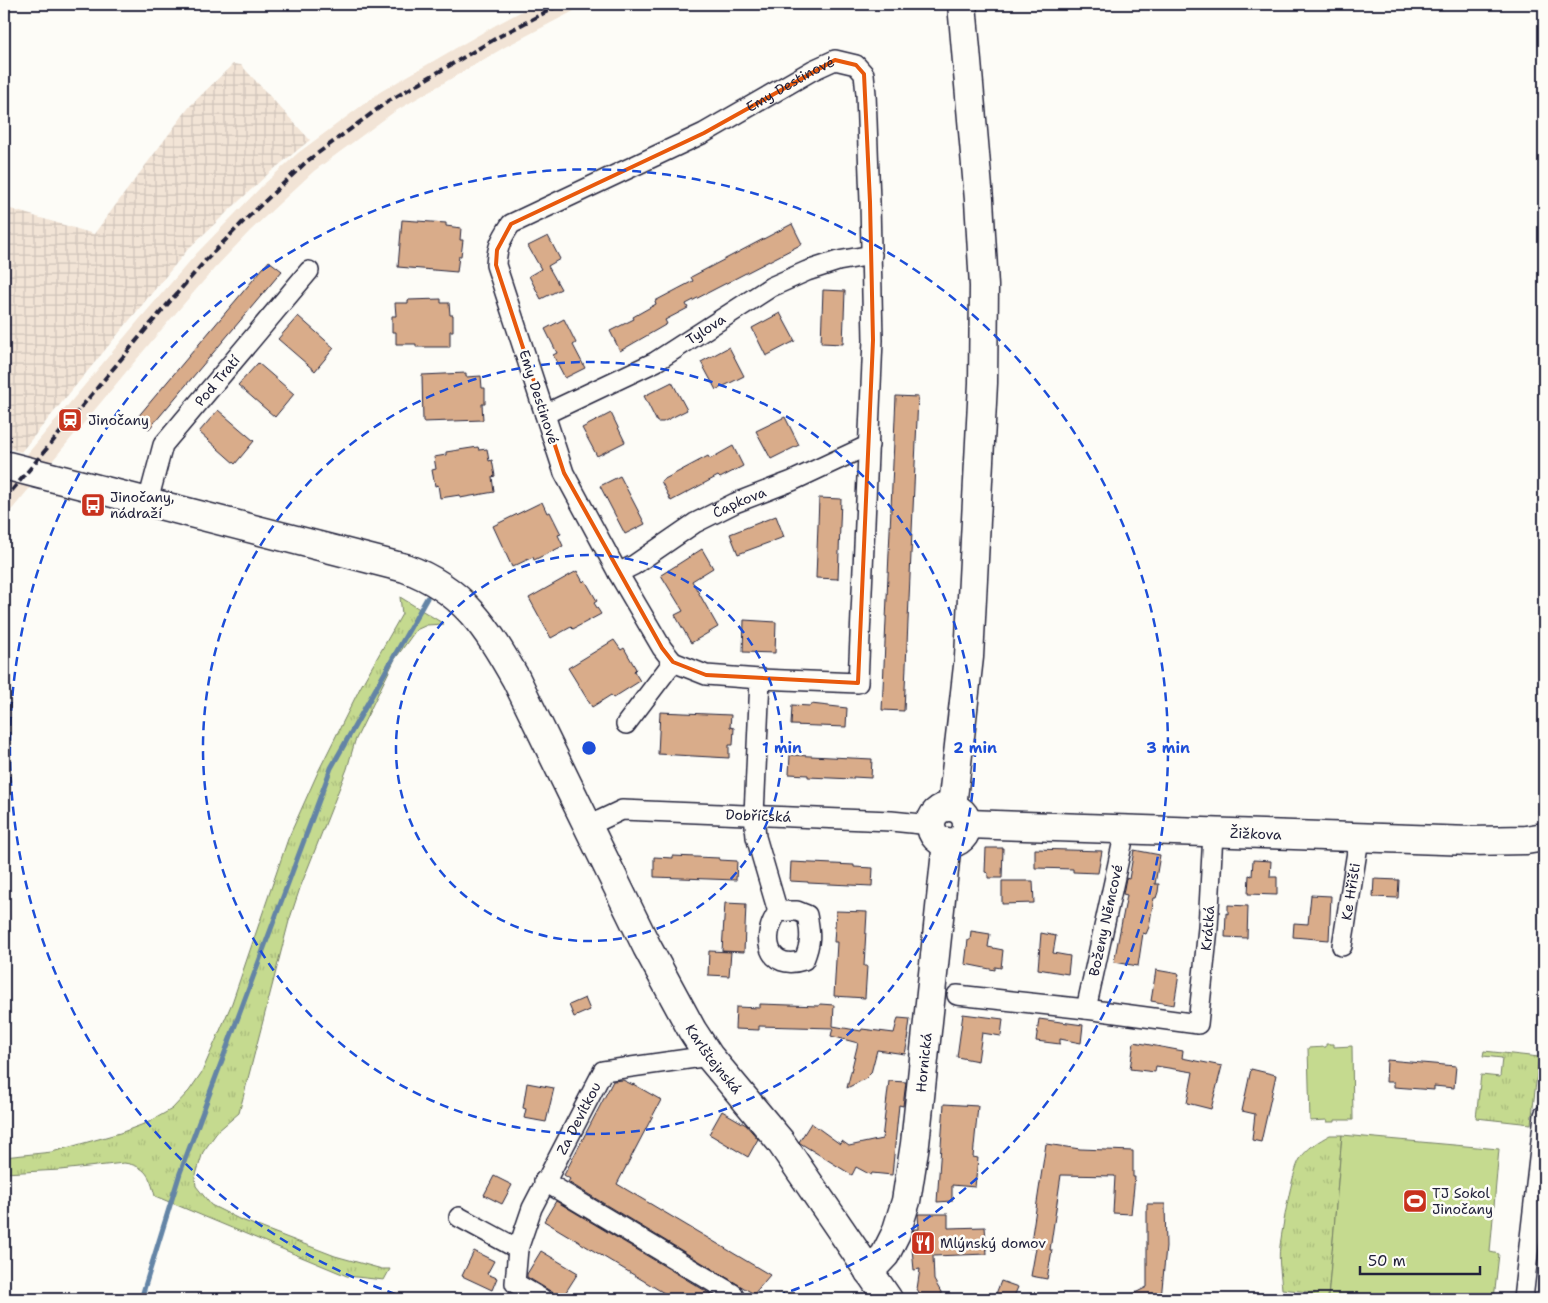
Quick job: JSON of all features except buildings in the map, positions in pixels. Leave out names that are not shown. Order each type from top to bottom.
[{"type":"street","points":[[939,834],[959,840],[964,836],[960,816],[983,354],[984,286],[980,200],[962,4]]},
{"type":"street","name":"Emy Destinové","points":[[835,60],[843,60],[856,65],[864,74],[872,254],[873,340],[858,683],[706,675],[673,662],[662,648],[618,573],[564,473],[496,265],[500,240],[511,224],[704,133],[813,70],[835,60]]},
{"type":"street","name":"Tylova","points":[[545,414],[655,362],[771,287],[807,271],[838,261],[872,254]]},
{"type":"street","name":"Pod Tratí","points":[[148,501],[163,445],[310,271]]},
{"type":"street","name":"Čapkova","points":[[618,573],[634,565],[695,523],[735,503],[792,481],[869,445]]},
{"type":"street","name":"Karlštejnská","points":[[4,465],[405,568],[420,574],[465,604],[479,619],[496,643],[516,679],[647,947],[692,1030],[709,1056],[780,1141],[888,1299]]},
{"type":"street","points":[[626,724],[673,662]]},
{"type":"street","points":[[760,679],[754,815],[756,837],[778,912]]},
{"type":"street","name":"Dobříčská","points":[[588,826],[622,810],[891,821],[939,834]]},
{"type":"street","name":"Žižkova","points":[[960,816],[1034,825],[1122,830],[1471,841],[1544,838]]},
{"type":"street","name":"Boženy Němcové","points":[[1086,1009],[1122,844],[1122,830]]},
{"type":"street","name":"Krátká","points":[[1086,1009],[1198,1024],[1208,928],[1213,833]]},
{"type":"street","name":"Hornická","points":[[869,1272],[885,1255],[896,1233],[906,1201],[915,1144],[939,834]]},
{"type":"street","name":"Ke Hřišti","points":[[1342,946],[1359,838]]},
{"type":"street","points":[[957,995],[1086,1009]]},
{"type":"street","name":"Za Devítkou","points":[[542,1299],[515,1283],[518,1249],[532,1208],[544,1181],[603,1071],[709,1056]]},
{"type":"street","points":[[1523,1299],[1544,1115]]},
{"type":"street","points":[[544,1181],[733,1294],[730,1299]]},
{"type":"street","points":[[459,1217],[518,1249]]},
{"type":"highlighted area","points":[[835,60],[856,65],[864,74],[870,202],[873,340],[858,683],[706,675],[673,662],[662,648],[564,473],[496,265],[497,250],[511,224],[704,133]]},
{"type":"shaded area","points":[[535,4],[587,4],[505,47],[394,112],[314,171],[250,231],[214,269],[4,519],[4,482],[197,253],[261,187],[298,153],[380,92]]},
{"type":"shaded area","points":[[233,64],[241,65],[310,140],[268,174],[189,248],[21,452],[4,447],[4,207],[94,234],[190,106]]},
{"type":"green space","points":[[400,597],[444,624],[427,625],[416,630],[395,659],[355,741],[347,769],[289,921],[239,1113],[218,1131],[203,1152],[195,1178],[196,1186],[211,1205],[239,1219],[335,1256],[382,1269],[390,1269],[384,1280],[347,1276],[155,1196],[146,1173],[131,1164],[4,1173],[4,1157],[52,1152],[120,1133],[149,1122],[172,1109],[189,1091],[202,1072],[232,1003],[288,839],[318,772],[360,688],[402,614]]},
{"type":"green space","points":[[1326,1044],[1334,1044],[1334,1047],[1352,1046],[1353,1120],[1335,1120],[1335,1122],[1327,1122],[1327,1120],[1310,1121],[1308,1048],[1326,1047]]},
{"type":"green space","points":[[1484,1051],[1539,1057],[1531,1124],[1476,1118],[1481,1075],[1500,1077],[1502,1058],[1483,1056]]},
{"type":"green space","points":[[1330,1135],[1342,1135],[1328,1299],[1307,1299],[1308,1292],[1282,1289],[1279,1262],[1280,1246],[1288,1201],[1300,1159],[1306,1151]]},
{"type":"green space","name":"TJ Sokol Jinočany","points":[[1342,1135],[1499,1149],[1490,1252],[1499,1254],[1494,1299],[1328,1299]]},
{"type":"waterway","points":[[141,1299],[180,1173],[331,768],[427,598]]},
{"type":"railway","points":[[4,500],[205,261],[306,162],[387,102],[500,36],[561,4]]},
{"type":"place","name":"Jinočany","points":[[70,420]]},
{"type":"place","name":"Jinočany, nádraží","points":[[93,505]]},
{"type":"place","name":"TJ Sokol Jinočany","points":[[1415,1201]]},
{"type":"place","name":"Mlýnský domov","points":[[923,1243]]}]
